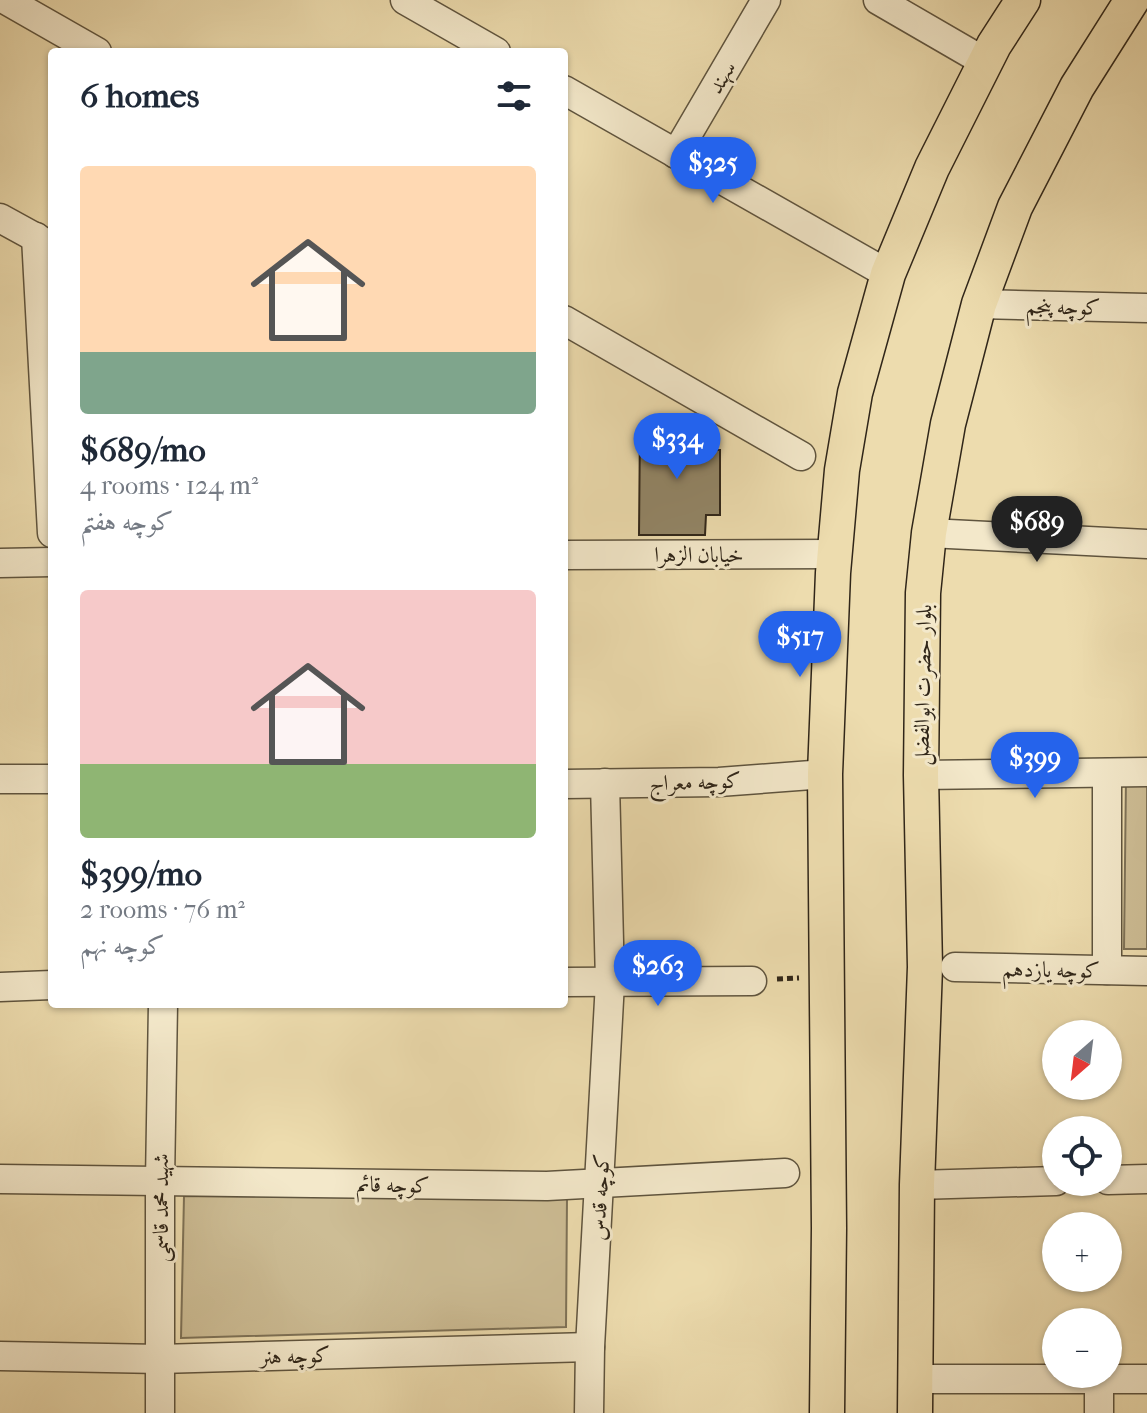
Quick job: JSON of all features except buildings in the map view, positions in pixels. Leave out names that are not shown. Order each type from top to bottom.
[{"type":"main road","points":[[827,1413],[829,1228],[825,774],[842,470],[855,393],[888,274],[932,168],[994,45],[1023,0]]},
{"type":"main road","name":"بلوار حضرت ابوالفضل","points":[[915,1413],[917,1185],[925,967],[921,775],[923,593],[929,533],[948,424],[979,304],[1015,207],[1077,87],[1132,0]]},
{"type":"street","points":[[6,0],[90,48]]},
{"type":"street","points":[[405,0],[484,48]]},
{"type":"street","name":"سهند","points":[[676,154],[766,0]]},
{"type":"street","points":[[878,0],[985,62]]},
{"type":"street","points":[[568,92],[888,274]]},
{"type":"street","points":[[0,218],[44,242],[48,388]]},
{"type":"street","name":"کوچه پنجم","points":[[979,304],[1147,308]]},
{"type":"street","points":[[568,322],[801,456]]},
{"type":"street","points":[[929,533],[1147,544]]},
{"type":"street","name":"خیابان الزهرا","points":[[568,555],[835,554]]},
{"type":"street","points":[[0,563],[48,562]]},
{"type":"street","points":[[921,775],[1147,772]]},
{"type":"street","points":[[1107,773],[1107,970]]},
{"type":"street","name":"کوچه معراج","points":[[568,784],[719,782],[825,774]]},
{"type":"street","points":[[0,779],[48,779]]},
{"type":"street","name":"کوچه قدس","points":[[589,1413],[610,982],[605,783]]},
{"type":"street","name":"کوچه یازدهم","points":[[955,967],[1147,971]]},
{"type":"street","points":[[568,982],[752,981]]},
{"type":"street","points":[[0,987],[48,985]]},
{"type":"street","name":"شهید محمد قاسمی","points":[[160,1413],[163,1008]]},
{"type":"street","name":"کوچه قائم","points":[[0,1179],[547,1186],[785,1173]]},
{"type":"street","points":[[1122,1180],[1147,1179]]},
{"type":"street","points":[[917,1185],[1042,1181]]},
{"type":"street","name":"کوچه هنر","points":[[0,1356],[160,1359],[590,1347]]},
{"type":"street","points":[[915,1379],[1042,1379]]},
{"type":"street","points":[[1122,1379],[1147,1379]]},
{"type":"street","points":[[1099,1388],[1099,1413]]},
{"type":"path","points":[[752,981],[827,976]]},
{"type":"shaded area","points":[[1126,777],[1147,778],[1147,949],[1124,949]]},
{"type":"shaded area","points":[[184,1196],[567,1198],[566,1327],[181,1338]]}]
